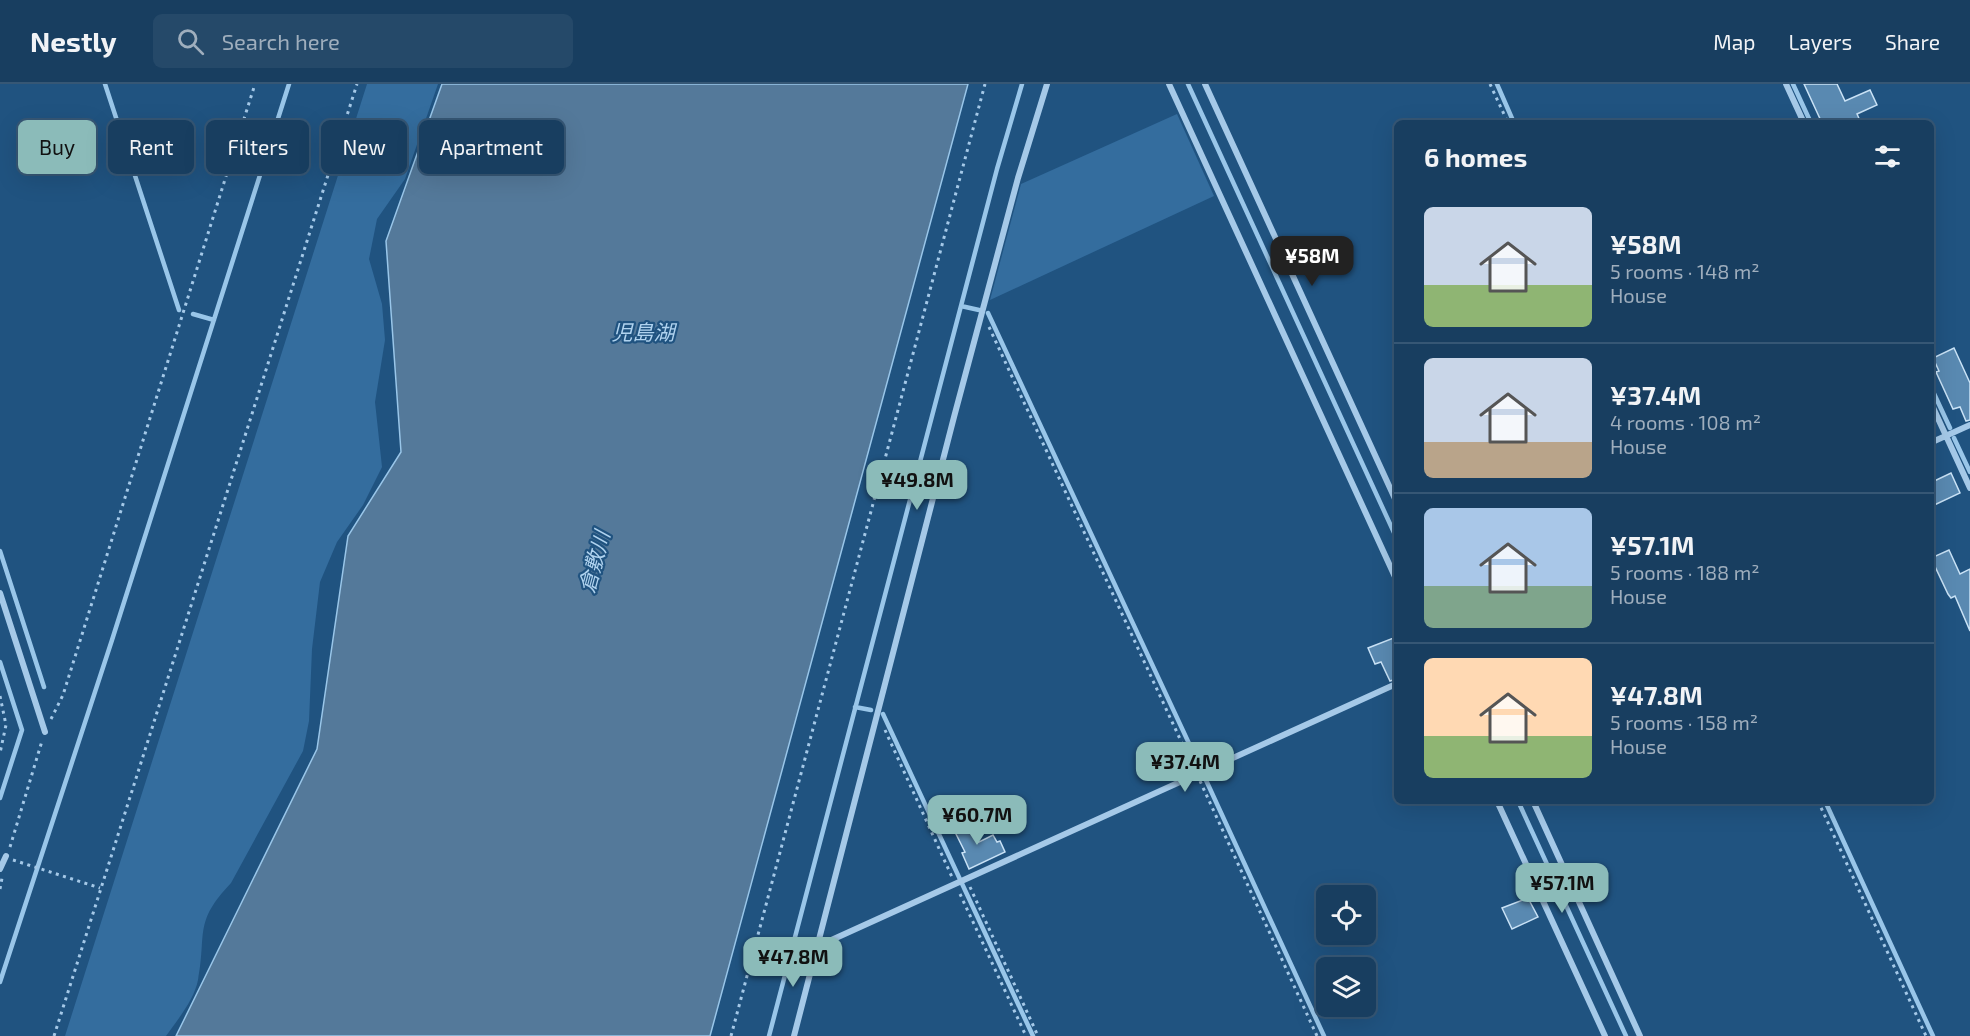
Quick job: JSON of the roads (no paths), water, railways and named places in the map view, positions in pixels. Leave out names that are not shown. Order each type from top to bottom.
[{"type":"street","points":[[794,1036],[980,320],[1018,178],[1047,84]]},
{"type":"street","points":[[1169,84],[1394,575]]},
{"type":"street","points":[[1205,84],[1394,497]]},
{"type":"street","points":[[1786,84],[1803,120]]},
{"type":"street","points":[[1934,409],[1970,488]]},
{"type":"street","points":[[1934,440],[1970,425]]},
{"type":"street","points":[[0,593],[45,732]]},
{"type":"street","points":[[816,947],[1394,685]]},
{"type":"street","points":[[1498,804],[1605,1036]]},
{"type":"street","points":[[1534,804],[1640,1036]]},
{"type":"street","points":[[0,868],[6,856]]},
{"type":"water","name":"児島湖","points":[[442,84],[968,84],[710,1036],[176,1036],[317,749],[348,536],[401,452],[386,241],[419,148],[419,174],[564,174],[564,120],[429,120]]},
{"type":"waterway","points":[[105,84],[179,310]]},
{"type":"waterway","points":[[0,982],[112,640],[289,84]]},
{"type":"waterway","points":[[769,1036],[997,169],[1022,84]]},
{"type":"waterway","points":[[1188,84],[1394,533]]},
{"type":"waterway","points":[[1497,84],[1513,120]]},
{"type":"waterway","points":[[1793,84],[1810,120]]},
{"type":"waterway","points":[[961,306],[979,310]]},
{"type":"waterway","points":[[988,313],[1200,767]]},
{"type":"waterway","points":[[193,314],[214,320]]},
{"type":"waterway","points":[[1934,394],[1950,428]]},
{"type":"waterway","points":[[1954,438],[1970,472]]},
{"type":"waterway","points":[[0,551],[44,687]]},
{"type":"waterway","points":[[0,662],[22,730],[0,798]]},
{"type":"waterway","points":[[855,707],[871,710]]},
{"type":"waterway","points":[[883,714],[1033,1036]]},
{"type":"waterway","points":[[1205,778],[1324,1036]]},
{"type":"waterway","points":[[1519,804],[1626,1036]]},
{"type":"waterway","points":[[1826,804],[1933,1036]]},
{"type":"water label","name":"倉敷川","points":[[595,562]]}]
